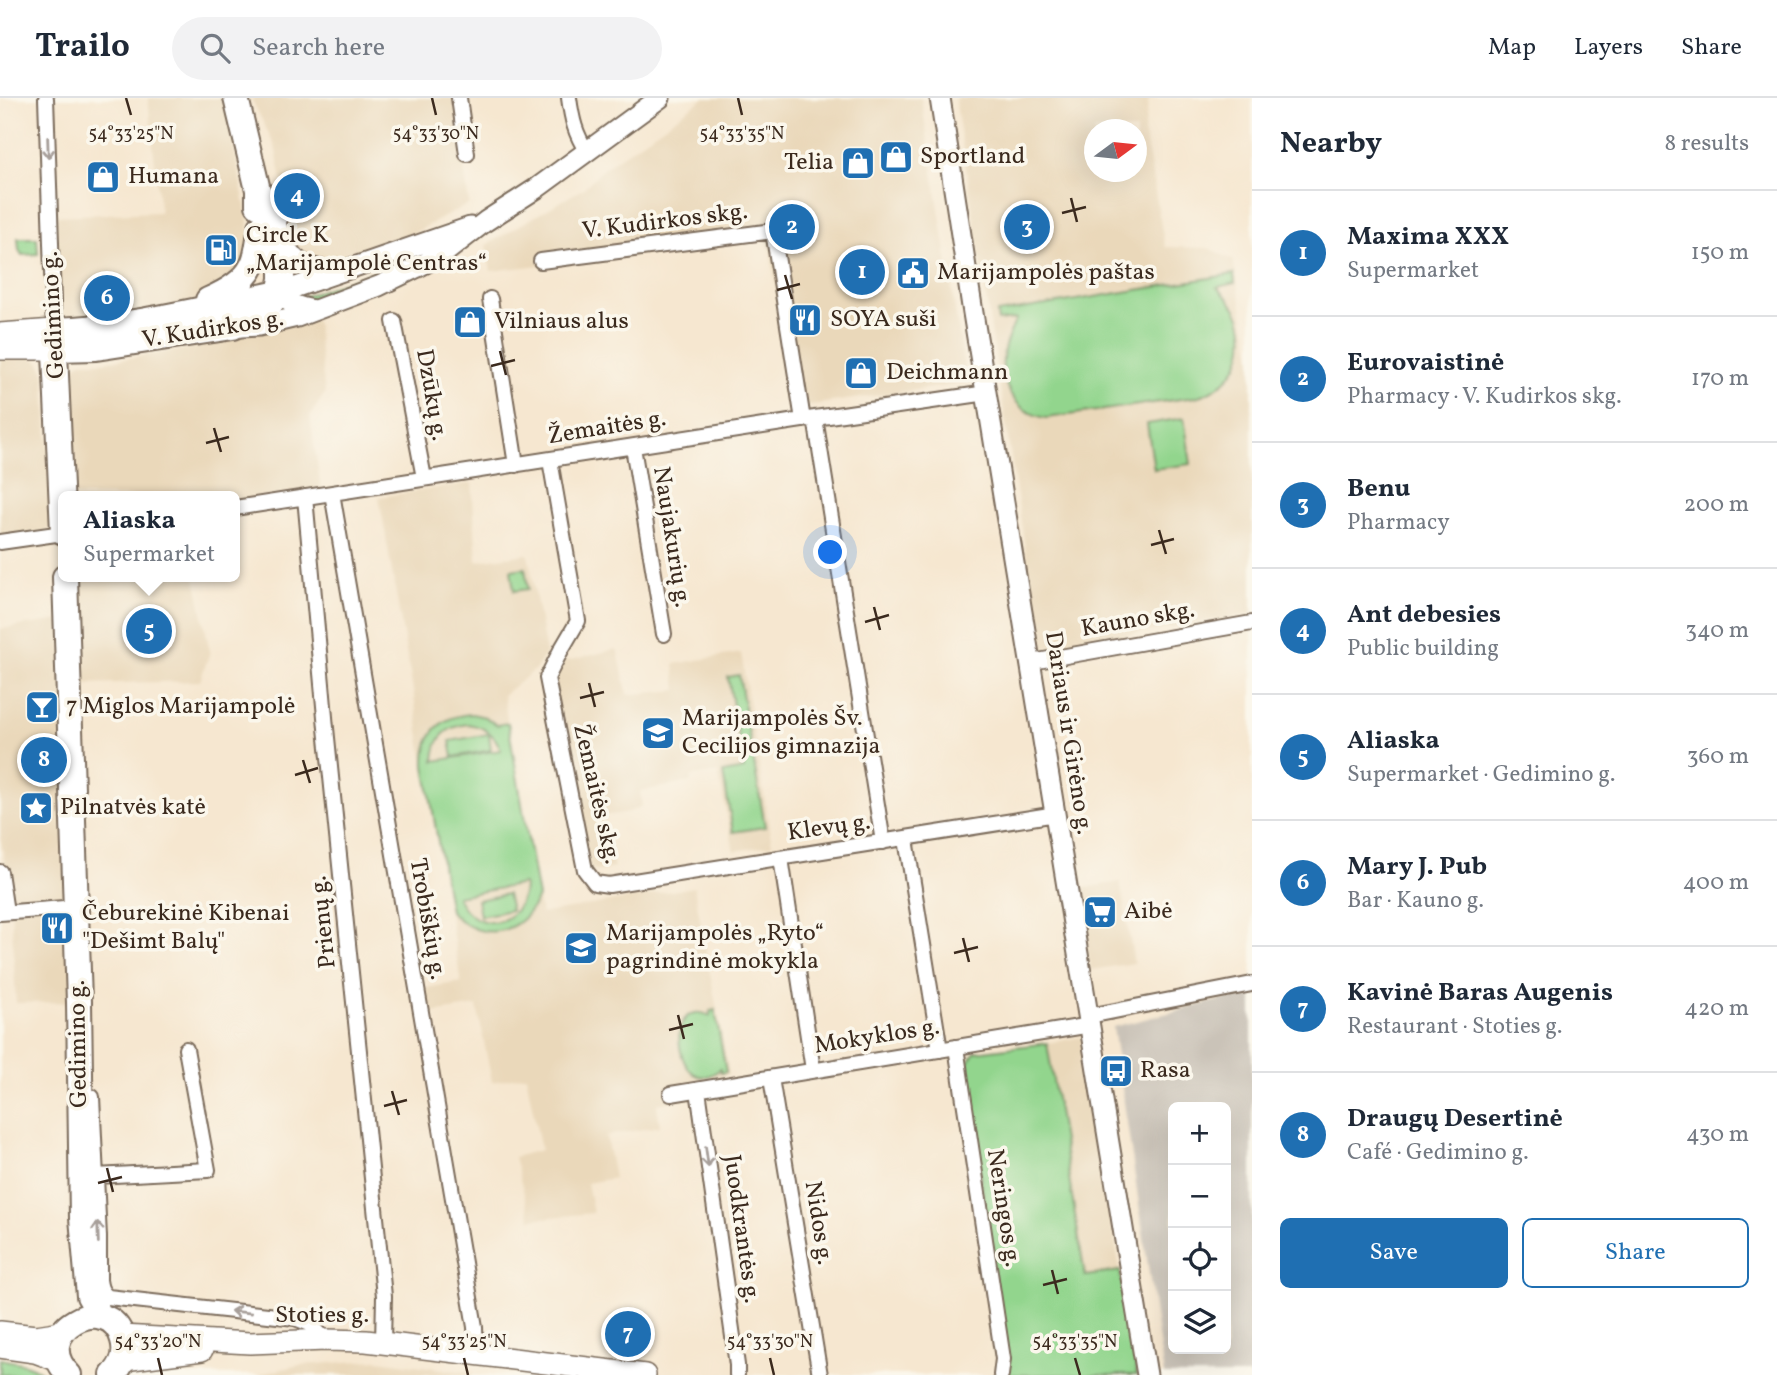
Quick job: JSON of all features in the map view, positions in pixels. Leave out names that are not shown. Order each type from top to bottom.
[{"type":"highway","points":[[236,98],[267,225],[268,269],[279,293]]},
{"type":"highway","points":[[172,315],[214,298],[244,278],[252,267],[267,225]]},
{"type":"highway","points":[[54,339],[80,329],[172,315],[279,293]]},
{"type":"highway","points":[[233,327],[258,315],[279,293]]},
{"type":"highway","name":"V. Kudirkos g.","points":[[54,339],[96,348],[233,327]]},
{"type":"highway","name":"Gedimino g.","points":[[54,339],[61,491]]},
{"type":"highway","name":"Gedimino g.","points":[[65,582],[77,907],[82,1218],[89,1296],[101,1317]]},
{"type":"highway","name":"Gedimino g.","points":[[61,1370],[58,1341],[66,1327],[75,1297],[82,1218]]},
{"type":"highway","points":[[66,1327],[79,1318],[90,1316],[110,1321],[117,1328],[124,1361]]},
{"type":"main road","name":"V. Kudirkos g.","points":[[0,334],[54,339]]},
{"type":"main road","name":"V. Kudirkos g.","points":[[0,349],[54,339]]},
{"type":"main road","points":[[1,1342],[66,1327]]},
{"type":"main road","name":"Stoties g.","points":[[124,1361],[250,1343],[326,1340],[476,1353],[645,1375]]},
{"type":"main road","points":[[1,1342],[35,1352],[61,1370]]},
{"type":"main road","name":"Stoties g.","points":[[124,1361],[250,1343]]},
{"type":"street","name":"Gedimino g.","points":[[46,98],[54,339]]},
{"type":"street","points":[[459,98],[467,154]]},
{"type":"street","points":[[569,98],[573,124],[587,152]]},
{"type":"street","name":"V. Kudirkos g.","points":[[233,327],[269,324],[315,310],[379,286],[416,268],[446,251],[537,188],[660,98]]},
{"type":"street","name":"Dariaus ir Girėno g.","points":[[940,98],[1147,1375]]},
{"type":"street","name":"V. Kudirkos g.","points":[[279,293],[486,221]]},
{"type":"street","points":[[267,225],[287,251],[303,266],[338,273]]},
{"type":"street","name":"V. Kudirkos skg.","points":[[541,261],[773,231],[809,419]]},
{"type":"street","points":[[279,293],[297,307],[315,310]]},
{"type":"street","points":[[490,299],[516,465]]},
{"type":"street","name":"Dzūkų g.","points":[[394,321],[424,478]]},
{"type":"street","name":"Žemaitės g.","points":[[240,507],[987,393]]},
{"type":"street","points":[[809,419],[883,842]]},
{"type":"street","name":"Naujakurių g.","points":[[634,447],[664,634]]},
{"type":"street","name":"Žemaitės skg.","points":[[550,460],[578,621],[547,678],[585,870],[595,883],[609,885]]},
{"type":"street","name":"Trobiškių g.","points":[[332,493],[475,1326],[476,1353]]},
{"type":"street","name":"Prienų g.","points":[[305,497],[384,1296],[383,1343]]},
{"type":"street","points":[[0,542],[58,533]]},
{"type":"street","name":"Kauno skg.","points":[[1031,662],[1252,623]]},
{"type":"street","name":"Klevų g.","points":[[609,885],[1056,814]]},
{"type":"street","points":[[906,839],[940,1050]]},
{"type":"street","points":[[780,858],[813,1070]]},
{"type":"street","points":[[0,872],[3,912],[77,907]]},
{"type":"street","name":"Mokyklos g.","points":[[671,1094],[956,1047],[1252,984]]},
{"type":"street","name":"Neringos g.","points":[[956,1047],[1003,1359],[1001,1375]]},
{"type":"street","points":[[96,1176],[208,1170],[186,1049]]},
{"type":"street","points":[[80,1075],[92,1090],[99,1280],[105,1294],[108,1297],[295,1318],[310,1324],[326,1340]]},
{"type":"street","name":"Nidos g.","points":[[771,1078],[820,1375]]},
{"type":"street","name":"Juodkrantės g.","points":[[698,1090],[737,1375]]},
{"type":"shaded area","points":[[148,98],[225,98],[253,249],[250,260],[201,299],[59,322],[55,216],[160,212]]},
{"type":"shaded area","points":[[251,98],[454,98],[469,204],[410,235],[320,265],[295,252],[283,221],[287,204],[275,146]]},
{"type":"shaded area","points":[[704,98],[921,98],[967,383],[796,407],[768,237],[491,271],[486,245],[584,188],[603,169]]},
{"type":"shaded area","points":[[955,98],[1149,98],[1146,119],[1084,119],[1084,182],[1147,182],[1147,148],[1165,247],[1208,248],[1233,260],[1252,359],[1252,614],[1041,649]]},
{"type":"shaded area","points":[[316,320],[325,393],[310,416],[321,489],[240,501],[240,491],[70,491],[70,448],[74,436],[74,367],[81,362],[103,362],[198,347],[221,339]]},
{"type":"shaded area","points":[[0,355],[31,357],[39,362],[44,370],[53,524],[48,530],[0,537]]},
{"type":"shaded area","name":"Marijampolės „Ryto“ pagrindinė mokykla","points":[[472,483],[477,561],[528,554],[546,653],[536,669],[503,695],[541,914],[694,887],[729,1074],[691,1081],[693,1098],[657,1104],[660,1126],[606,1136],[614,1178],[587,1183],[593,1213],[531,1219],[514,1157],[541,1150],[526,1075],[492,1082],[477,1006],[425,1014],[420,989],[461,982],[379,497]]},
{"type":"shaded area","points":[[74,582],[196,582],[210,652],[200,681],[77,684]]},
{"type":"shaded area","points":[[61,620],[73,1002],[16,1003],[11,906],[0,834],[0,629]]},
{"type":"shaded area","name":"Marijampolės Šv. Cecilijos gimnazija","points":[[617,649],[628,695],[677,690],[674,664],[741,653],[772,845],[734,851],[718,772],[691,776],[691,782],[640,791],[642,806],[629,812],[604,816],[614,868],[598,871],[590,868],[553,680],[563,662]]},
{"type":"shaded area","points":[[1120,882],[1134,963],[1091,970],[1079,889]]},
{"type":"shaded area","points":[[1252,992],[1252,1375],[1164,1375],[1113,1027]]},
{"type":"shaded area","points":[[1081,1037],[1120,1271],[1085,1277],[1047,1043]]},
{"type":"shaded area","points":[[378,1360],[487,1375],[255,1375],[300,1365]]},
{"type":"green space","points":[[18,238],[37,238],[38,254],[22,255]]},
{"type":"green space","points":[[402,262],[402,266],[307,302],[303,299],[305,296]]},
{"type":"green space","points":[[1234,274],[1235,283],[1217,287],[1240,317],[1243,331],[1241,357],[1228,378],[1208,392],[1195,397],[1047,418],[1035,415],[1017,403],[1006,385],[1003,362],[1005,346],[1016,319],[998,321],[997,313]]},
{"type":"green space","points":[[1184,418],[1191,464],[1154,469],[1147,424]]},
{"type":"green space","points":[[525,568],[528,589],[514,591],[511,570]]},
{"type":"green space","points":[[739,675],[765,827],[733,832],[723,773],[744,769],[728,677]]},
{"type":"green space","points":[[461,715],[485,717],[497,725],[508,723],[538,897],[520,921],[498,931],[474,928],[450,911],[425,766],[427,744],[436,728]],"holes":[[[468,724],[489,732],[501,750],[434,761],[436,746],[443,735],[453,728]],[[524,884],[522,899],[516,910],[507,918],[496,922],[474,917],[464,909],[457,896]]]},
{"type":"green space","points":[[489,734],[491,750],[453,757],[450,741]]},
{"type":"green space","points":[[507,894],[511,910],[480,916],[477,900]]},
{"type":"green space","points":[[715,1010],[726,1072],[721,1073],[720,1069],[705,1076],[693,1073],[685,1062],[680,1048],[680,1032],[684,1020],[694,1013],[710,1016],[710,1011]]},
{"type":"green space","points":[[1047,1043],[1085,1276],[1120,1271],[1137,1375],[1007,1375],[967,1078],[968,1063],[975,1052]]},
{"type":"green space","points":[[0,1359],[29,1365],[43,1375],[0,1375]]},
{"type":"place","name":"Sportland","points":[[896,157]]},
{"type":"place","name":"Telia","points":[[858,163]]},
{"type":"place","name":"Humana","points":[[103,177]]},
{"type":"place","name":"Ant debesies","points":[[297,196]]},
{"type":"place","name":"Eurovaistinė","points":[[792,227]]},
{"type":"place","name":"Benu","points":[[1027,227]]},
{"type":"place","name":"Circle K „Marijampolė Centras“","points":[[221,250]]},
{"type":"place","name":"Maxima XXX","points":[[862,272]]},
{"type":"place","name":"Marijampolės paštas","points":[[913,273]]},
{"type":"place","name":"Mary J. Pub","points":[[107,298]]},
{"type":"place","name":"SOYA suši","points":[[805,320]]},
{"type":"place","name":"Vilniaus alus","points":[[470,322]]},
{"type":"place","name":"Deichmann","points":[[861,373]]},
{"type":"place","name":"Aliaska","points":[[149,631]]},
{"type":"place","name":"7 Miglos Marijampolė","points":[[42,707]]},
{"type":"place","name":"Marijampolės Šv. Cecilijos gimnazija","points":[[658,733]]},
{"type":"place","name":"Draugų Desertinė","points":[[44,760]]},
{"type":"place","name":"Pilnatvės katė","points":[[36,808]]},
{"type":"place","name":"Aibė","points":[[1100,912]]},
{"type":"place","name":"Čeburekinė Kibenai \"Dešimt Balų\"","points":[[57,928]]},
{"type":"place","name":"Marijampolės „Ryto“ pagrindinė mokykla","points":[[581,948]]},
{"type":"place","name":"Rasa","points":[[1116,1071]]},
{"type":"place","name":"Kavinė Baras Augenis","points":[[628,1334]]}]
